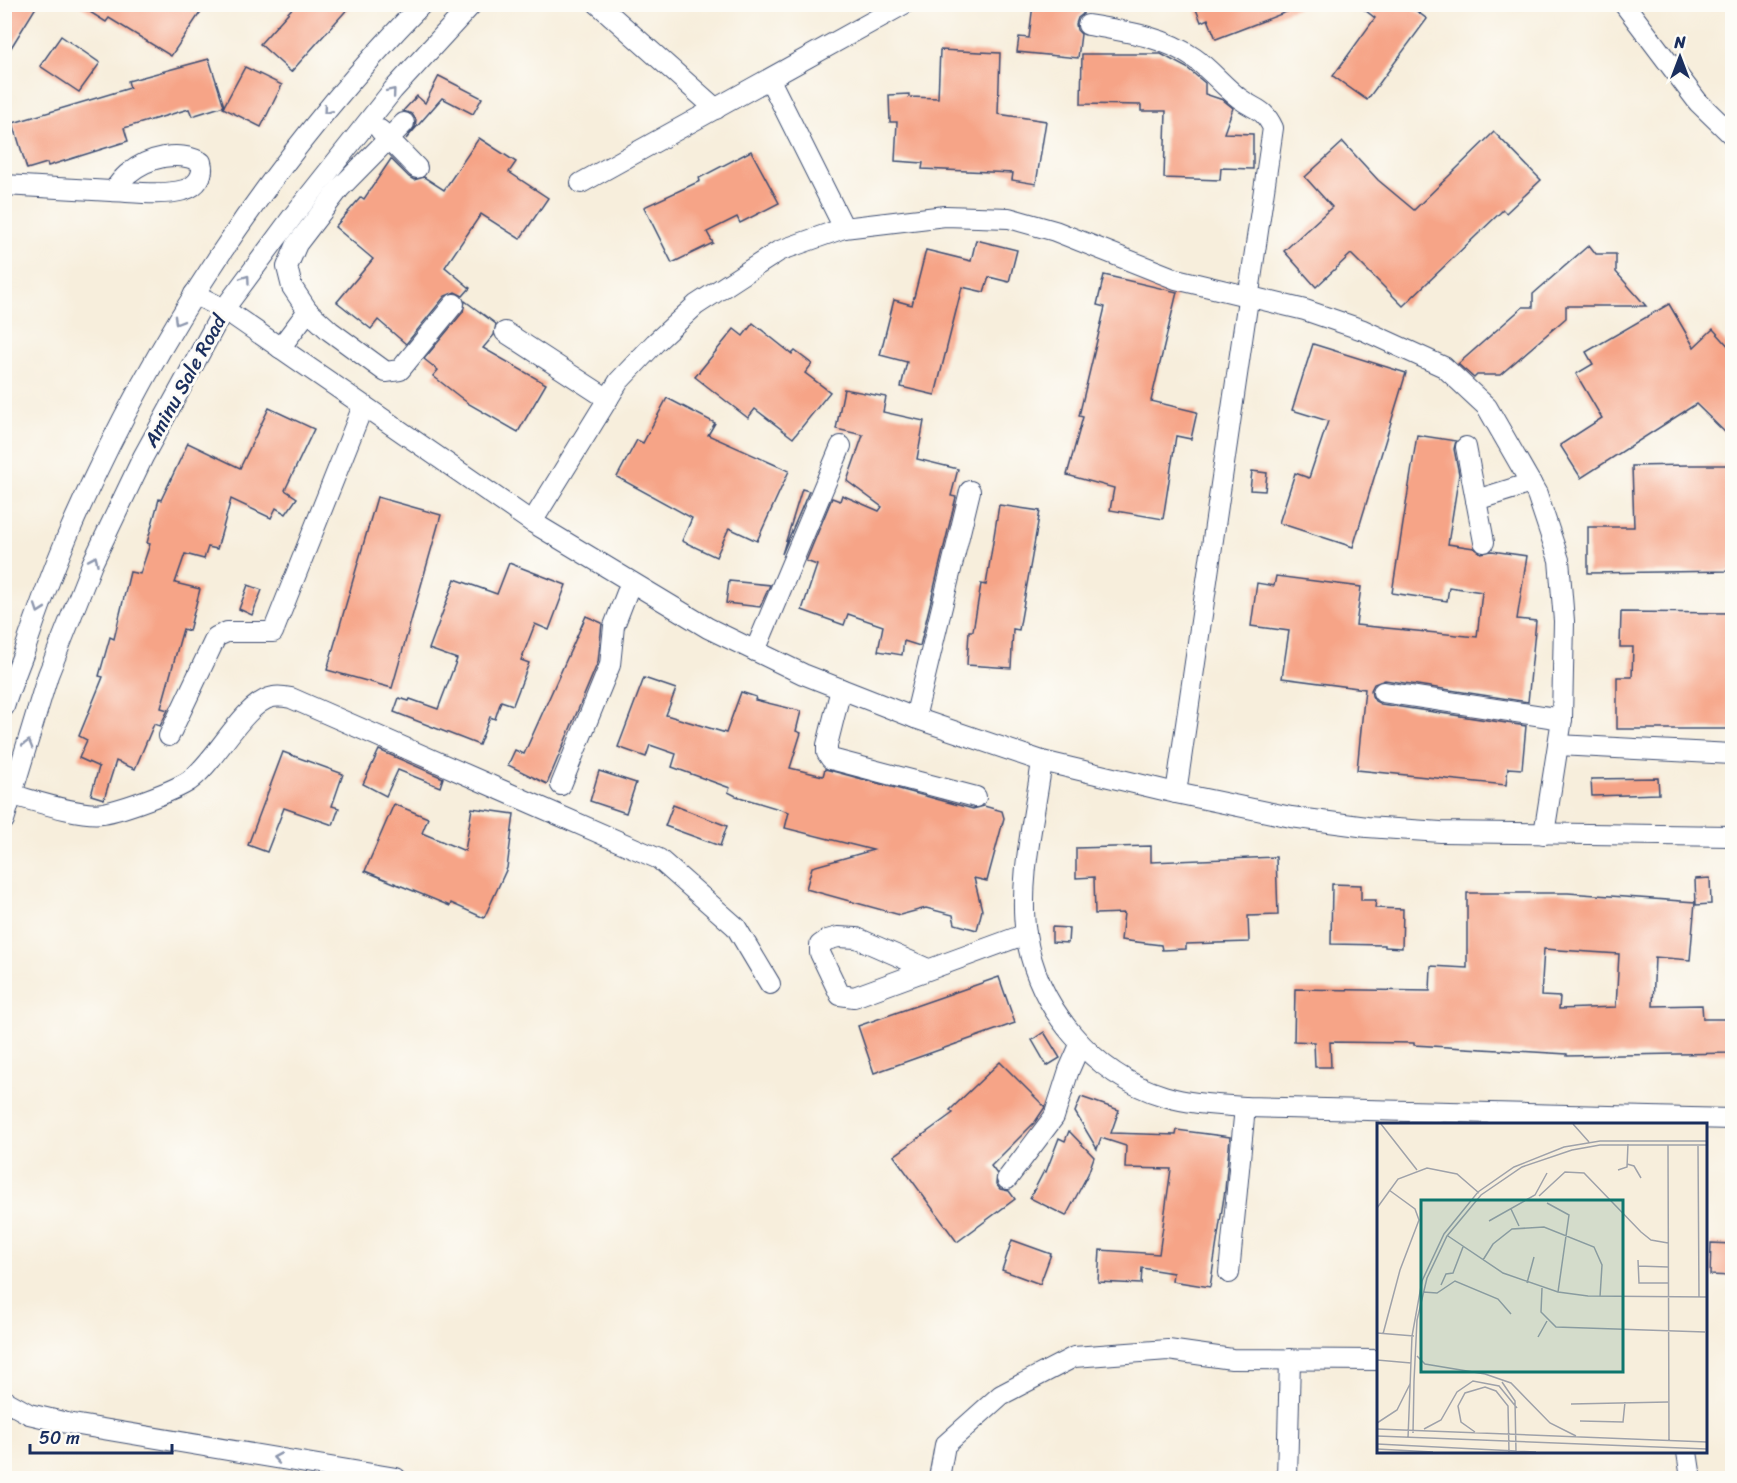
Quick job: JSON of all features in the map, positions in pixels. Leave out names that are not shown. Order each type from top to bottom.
[{"type":"street","name":"Aminu Sale Road","points":[[4,707],[48,582],[90,484],[153,364],[194,294],[231,238],[322,116],[422,4]]},
{"type":"street","name":"Aminu Sale Road","points":[[4,820],[48,675],[92,564],[144,457],[224,309],[293,216],[393,90],[472,4]]},
{"type":"street","points":[[598,4],[716,109]]},
{"type":"street","points":[[580,183],[904,4]]},
{"type":"street","points":[[1624,4],[1698,102],[1732,135]]},
{"type":"street","points":[[1088,25],[1127,32],[1169,44],[1194,58],[1241,100],[1266,113],[1272,128],[1176,793]]},
{"type":"street","points":[[770,80],[844,228]]},
{"type":"street","points":[[371,118],[388,140],[417,168]]},
{"type":"street","points":[[404,123],[340,188],[297,244],[288,267],[292,287],[308,311],[330,331],[386,372],[400,370],[454,304]]},
{"type":"street","points":[[4,185],[114,191]]},
{"type":"street","points":[[532,522],[619,381],[696,305],[779,251],[844,228],[945,216],[1009,218],[1077,239],[1176,279],[1305,310],[1363,330],[1444,367],[1487,407],[1537,494],[1559,560],[1564,621],[1562,720],[1544,834]]},
{"type":"street","points":[[194,294],[224,309],[532,522],[708,628],[803,674],[915,718],[1042,761],[1176,793],[1291,817],[1366,827],[1441,832],[1732,836]]},
{"type":"street","points":[[280,348],[308,311]]},
{"type":"street","points":[[505,332],[608,399]]},
{"type":"street","points":[[169,736],[216,638],[227,632],[273,632],[363,406]]},
{"type":"street","points":[[755,651],[841,446]]},
{"type":"street","points":[[1466,447],[1484,542]]},
{"type":"street","points":[[1476,500],[1531,483]]},
{"type":"street","points":[[915,718],[970,491]]},
{"type":"street","points":[[561,785],[610,665],[614,626],[631,582]]},
{"type":"street","points":[[841,689],[827,745],[827,753],[831,759],[976,796]]},
{"type":"street","points":[[1383,692],[1562,720]]},
{"type":"street","points":[[13,795],[69,809],[102,814],[138,803],[189,781],[207,764],[244,718],[261,701],[274,696],[291,698],[659,859],[736,927],[770,984]]},
{"type":"street","points":[[1558,745],[1732,754]]},
{"type":"street","points":[[1042,761],[1026,870],[1026,934],[1034,965],[1050,1001],[1080,1044],[1130,1083],[1164,1096],[1198,1104],[1245,1107],[1540,1120],[1732,1119]]},
{"type":"street","points":[[928,969],[857,938],[838,937],[820,945],[820,953],[840,994],[854,997],[1026,934]]},
{"type":"street","points":[[1007,1179],[1054,1116],[1080,1044]]},
{"type":"street","points":[[1229,1273],[1245,1107]]},
{"type":"street","points":[[939,1479],[945,1445],[1001,1395],[1074,1357],[1168,1350],[1232,1359],[1377,1360]]},
{"type":"street","points":[[1287,1479],[1290,1359]]},
{"type":"street","points":[[4,1400],[29,1414],[67,1423],[396,1479]]},
{"type":"street","points":[[1687,1453],[1691,1479]]},
{"type":"building","points":[[4,4],[38,4],[4,59]]},
{"type":"building","points":[[77,4],[206,4],[171,56],[109,18],[106,22]]},
{"type":"building","points":[[296,4],[352,4],[291,72],[260,44]]},
{"type":"building","points":[[1033,4],[1084,4],[1083,14],[1078,18],[1076,24],[1081,34],[1078,58],[1017,52],[1019,37],[1029,38]]},
{"type":"building","points":[[1194,4],[1302,4],[1302,6],[1216,39],[1208,19],[1201,22]]},
{"type":"building","points":[[1357,4],[1407,4],[1427,19],[1367,100],[1333,76],[1375,18]]},
{"type":"building","points":[[61,36],[100,63],[79,92],[40,66]]},
{"type":"building","points":[[940,50],[1000,53],[998,114],[1046,121],[1036,184],[1012,180],[1013,173],[922,169],[923,163],[895,161],[897,122],[890,122],[889,95],[909,94],[909,97],[938,98]]},
{"type":"building","points":[[1082,54],[1161,54],[1187,68],[1205,83],[1205,94],[1223,100],[1233,108],[1224,133],[1253,134],[1253,169],[1221,168],[1220,180],[1164,178],[1166,111],[1141,111],[1141,105],[1081,104]]},
{"type":"building","points":[[209,59],[224,106],[192,116],[189,109],[124,128],[128,141],[48,166],[47,163],[27,169],[13,123],[130,88],[128,81]]},
{"type":"building","points":[[245,67],[282,85],[261,127],[223,108]]},
{"type":"building","points":[[439,76],[482,98],[473,114],[442,98],[406,139],[415,127],[416,120],[412,114],[403,111],[417,96],[425,103]]},
{"type":"building","points":[[1494,132],[1541,180],[1506,213],[1503,210],[1403,306],[1351,254],[1316,287],[1284,251],[1332,207],[1305,177],[1343,142],[1378,180],[1414,210]]},
{"type":"building","points":[[479,138],[516,162],[509,172],[548,198],[520,239],[481,214],[445,267],[470,288],[463,296],[455,292],[445,296],[406,344],[378,320],[371,329],[337,302],[373,259],[335,227],[361,197],[364,199],[391,159],[414,180],[424,177],[444,190]]},
{"type":"building","points":[[751,151],[779,203],[740,223],[737,217],[707,232],[713,243],[672,263],[644,207],[700,181],[699,178]]},
{"type":"building","points":[[976,240],[1017,250],[1009,282],[989,277],[984,292],[962,287],[935,395],[901,387],[907,362],[880,355],[894,300],[912,305],[926,250],[971,261]]},
{"type":"building","points":[[1589,245],[1596,254],[1616,254],[1616,272],[1646,306],[1566,306],[1566,318],[1500,375],[1477,375],[1474,378],[1458,364],[1523,307],[1533,307],[1533,294]]},
{"type":"building","points":[[1104,275],[1177,292],[1151,401],[1197,412],[1191,439],[1176,436],[1163,519],[1110,510],[1114,488],[1067,475],[1083,417],[1079,416],[1105,307],[1097,305]]},
{"type":"building","points":[[465,301],[496,324],[494,335],[483,348],[546,384],[518,432],[469,404],[433,376],[438,370],[424,359],[463,312]]},
{"type":"building","points":[[1669,304],[1694,347],[1713,329],[1732,350],[1732,439],[1696,404],[1581,478],[1560,445],[1602,418],[1576,374],[1593,364],[1586,352]]},
{"type":"building","points":[[753,323],[792,354],[795,351],[812,364],[805,373],[830,392],[793,438],[755,409],[748,418],[695,377],[734,329],[743,336]]},
{"type":"building","points":[[1313,344],[1406,373],[1353,547],[1279,523],[1295,473],[1309,478],[1328,421],[1292,410]]},
{"type":"building","points":[[844,389],[886,397],[883,412],[924,421],[917,459],[958,469],[951,496],[956,497],[920,646],[904,641],[902,655],[878,651],[883,626],[848,614],[844,625],[802,610],[817,565],[806,561],[832,498],[840,501],[842,495],[879,511],[882,507],[847,481],[863,435],[836,429]]},
{"type":"building","points":[[667,398],[715,423],[708,435],[789,471],[757,541],[729,528],[716,557],[682,541],[692,518],[617,477],[637,440],[643,443]]},
{"type":"building","points":[[269,408],[314,429],[285,490],[297,498],[286,514],[276,508],[271,518],[231,499],[217,549],[208,547],[204,559],[185,554],[175,583],[200,589],[189,631],[183,629],[161,708],[168,710],[160,726],[154,724],[135,769],[116,761],[104,799],[91,795],[99,767],[79,758],[87,740],[79,736],[103,677],[99,676],[110,637],[114,639],[130,572],[140,574],[150,544],[147,543],[159,499],[161,500],[188,443],[240,468]]},
{"type":"building","points":[[1417,435],[1456,441],[1454,449],[1459,474],[1448,544],[1474,548],[1481,553],[1492,551],[1527,556],[1517,619],[1536,621],[1528,702],[1385,680],[1374,684],[1371,690],[1372,696],[1381,704],[1526,726],[1522,769],[1508,768],[1506,785],[1357,770],[1365,689],[1282,678],[1289,631],[1251,626],[1257,583],[1274,586],[1276,576],[1361,587],[1356,625],[1477,637],[1482,592],[1449,587],[1447,601],[1392,593]]},
{"type":"building","points":[[1732,465],[1732,571],[1588,573],[1588,527],[1634,527],[1632,466]]},
{"type":"building","points":[[1252,471],[1267,473],[1265,491],[1250,490]]},
{"type":"building","points":[[802,489],[809,491],[782,554]]},
{"type":"building","points":[[377,497],[441,515],[392,688],[327,670]]},
{"type":"building","points":[[999,505],[1040,511],[1019,630],[1013,629],[1011,668],[967,665],[969,631],[973,631],[981,584],[986,585]]},
{"type":"building","points":[[509,563],[566,585],[549,630],[535,624],[521,660],[529,663],[513,705],[501,701],[495,719],[490,717],[479,745],[394,712],[399,698],[409,701],[410,699],[438,709],[457,659],[429,649],[455,579],[497,594]]},
{"type":"building","points":[[729,581],[770,585],[760,607],[726,603]]},
{"type":"building","points":[[248,585],[262,590],[252,615],[239,609]]},
{"type":"building","points":[[1621,612],[1732,613],[1732,729],[1617,729],[1617,677],[1632,677],[1633,647],[1620,647]]},
{"type":"building","points":[[586,616],[602,623],[598,662],[547,784],[508,765],[515,750],[524,754]]},
{"type":"building","points":[[644,678],[676,689],[666,715],[726,733],[741,692],[756,697],[755,700],[801,711],[796,731],[801,733],[790,768],[823,776],[825,769],[973,809],[984,806],[1002,811],[1004,818],[987,881],[974,878],[982,910],[977,930],[955,924],[953,915],[926,908],[900,915],[806,889],[812,867],[873,850],[785,828],[789,812],[736,796],[728,792],[730,788],[672,767],[676,754],[650,745],[646,757],[618,747]]},
{"type":"building","points":[[379,750],[443,778],[440,787],[398,770],[386,796],[363,784]]},
{"type":"building","points":[[283,752],[343,774],[332,806],[339,808],[333,825],[284,808],[267,852],[248,845]]},
{"type":"building","points":[[599,771],[636,783],[626,813],[590,801]]},
{"type":"building","points":[[1658,778],[1659,794],[1592,796],[1591,779]]},
{"type":"building","points":[[394,804],[428,818],[422,833],[465,851],[472,808],[514,814],[507,868],[484,918],[451,903],[450,906],[365,871]]},
{"type":"building","points":[[673,805],[727,826],[720,846],[665,826]]},
{"type":"building","points":[[1151,846],[1151,862],[1276,857],[1278,915],[1248,916],[1249,942],[1186,944],[1186,949],[1162,950],[1161,945],[1121,940],[1124,913],[1095,914],[1094,877],[1076,878],[1076,848]]},
{"type":"building","points":[[1710,878],[1711,904],[1696,905],[1695,879]]},
{"type":"building","points":[[1332,884],[1361,885],[1361,900],[1376,900],[1375,908],[1403,909],[1402,948],[1385,947],[1385,945],[1331,944]]},
{"type":"building","points":[[1467,893],[1568,893],[1695,902],[1690,960],[1655,957],[1653,1006],[1702,1005],[1703,1019],[1732,1019],[1732,1053],[1567,1056],[1567,1054],[1414,1045],[1414,1043],[1330,1042],[1331,1067],[1315,1067],[1314,1042],[1294,1041],[1295,989],[1430,991],[1431,966],[1467,968]],"holes":[[[1544,949],[1619,954],[1616,1007],[1559,1009],[1560,997],[1541,996]]]},
{"type":"building","points":[[1052,927],[1069,928],[1068,943],[1052,942]]},
{"type":"building","points":[[999,977],[1015,1023],[874,1073],[858,1026]]},
{"type":"building","points":[[1044,1032],[1060,1058],[1047,1066],[1032,1040]]},
{"type":"building","points":[[1000,1062],[1045,1107],[1035,1122],[991,1166],[997,1174],[996,1184],[1000,1189],[1009,1191],[1015,1199],[957,1242],[894,1156],[953,1113],[950,1110]]},
{"type":"building","points":[[1081,1097],[1119,1110],[1111,1133],[1176,1135],[1177,1130],[1230,1137],[1225,1190],[1210,1287],[1172,1281],[1173,1273],[1142,1268],[1141,1284],[1098,1282],[1100,1250],[1159,1254],[1171,1169],[1125,1168],[1126,1146],[1101,1138],[1097,1149],[1075,1112]]},
{"type":"building","points":[[1069,1131],[1094,1157],[1088,1174],[1066,1216],[1030,1198],[1044,1171],[1046,1172],[1059,1138],[1065,1141]]},
{"type":"building","points":[[1012,1240],[1051,1254],[1040,1284],[1002,1270]]},
{"type":"building","points":[[1711,1243],[1732,1244],[1732,1276],[1710,1275]]}]
